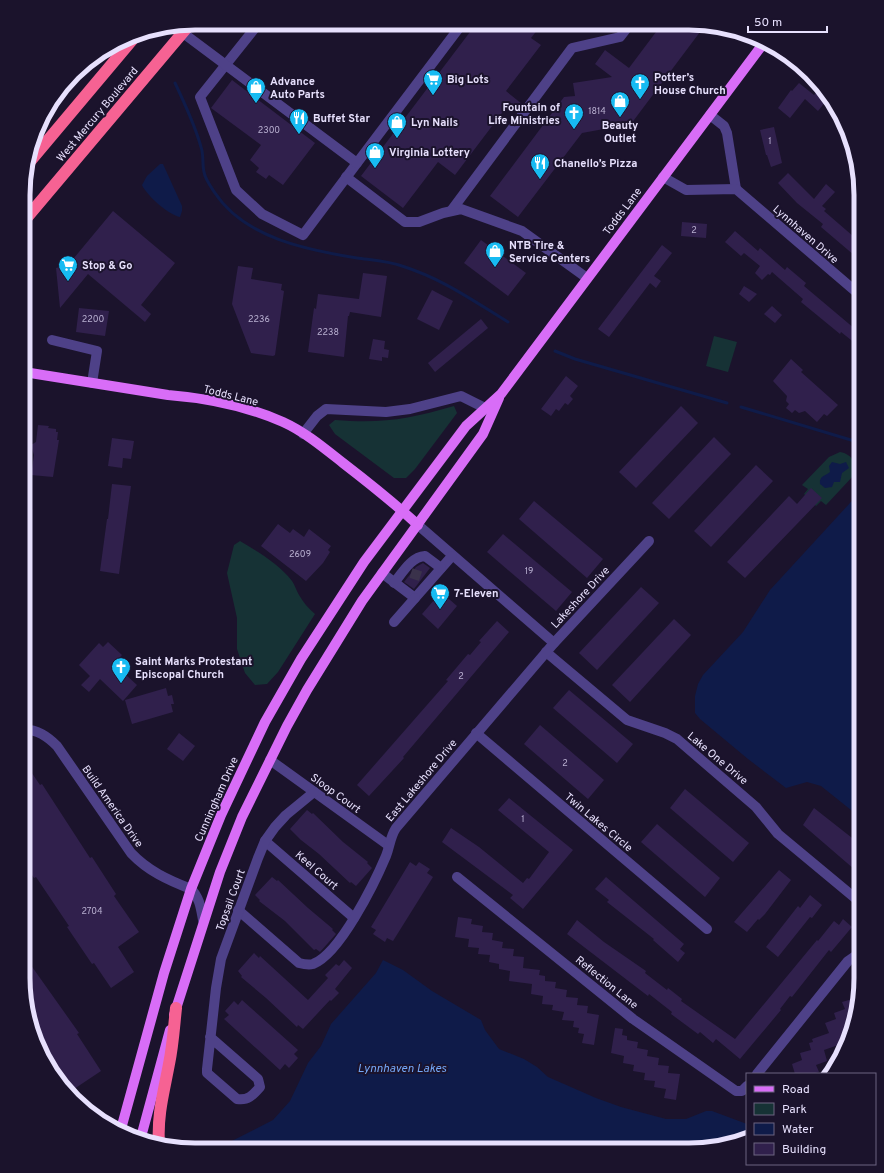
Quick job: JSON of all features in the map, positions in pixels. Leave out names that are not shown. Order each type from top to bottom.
[{"type":"highway","name":"West Mercury Boulevard","points":[[30,214],[185,30]]},
{"type":"highway","name":"West Mercury Boulevard","points":[[35,155],[128,44]]},
{"type":"highway","points":[[159,1139],[158,1126],[169,1063],[176,1008]]},
{"type":"main road","name":"Todds Lane","points":[[402,511],[466,426],[501,394],[761,47]]},
{"type":"main road","name":"Todds Lane","points":[[30,373],[191,397],[224,404],[275,419],[303,434],[336,458],[418,525],[483,434],[501,394]]},
{"type":"main road","name":"Cunningham Drive","points":[[122,1126],[164,972],[191,889],[221,815],[269,715],[301,659],[346,588],[402,511]]},
{"type":"main road","points":[[142,1134],[176,1008],[203,920],[242,817],[307,690],[349,622],[382,573],[418,525]]},
{"type":"street","points":[[189,30],[226,65],[357,163]]},
{"type":"street","points":[[254,30],[200,96],[236,190],[262,214],[303,235],[457,30]]},
{"type":"street","points":[[451,211],[572,48],[620,37],[625,30]]},
{"type":"street","points":[[663,177],[686,190],[736,189],[727,133],[724,126],[710,115]]},
{"type":"street","points":[[346,178],[405,222],[419,222],[461,209],[522,231],[587,278]]},
{"type":"street","name":"Lynnhaven Drive","points":[[736,189],[854,290]]},
{"type":"street","points":[[52,340],[96,351],[92,383]]},
{"type":"street","points":[[303,434],[317,416],[326,409],[386,412],[410,409],[461,396],[485,408]]},
{"type":"street","name":"Lakeshore Drive","points":[[418,525],[554,643],[649,541]]},
{"type":"street","points":[[394,583],[407,572],[412,560],[419,556],[425,556],[441,568]]},
{"type":"street","points":[[394,622],[415,598],[427,578],[441,568],[452,556]]},
{"type":"street","points":[[382,573],[415,598]]},
{"type":"street","name":"East Lakeshore Drive","points":[[238,910],[298,963],[306,965],[314,964],[328,954],[343,936],[354,918],[386,856],[388,845],[396,828],[554,643]]},
{"type":"street","name":"Lake One Drive","points":[[546,652],[627,720],[665,733],[677,739],[756,807],[778,834],[854,897]]},
{"type":"street","name":"Build America Drive","points":[[30,730],[45,734],[58,746],[120,837],[142,866],[157,875],[191,889]]},
{"type":"street","name":"Twin Lakes Circle","points":[[476,733],[707,929]]},
{"type":"street","name":"Sloop Court","points":[[270,760],[388,845]]},
{"type":"street","name":"Topsail Court","points":[[210,1037],[258,1079],[260,1087],[252,1096],[247,1099],[237,1099],[207,1073],[210,1037],[219,971],[238,910],[265,841],[286,814],[314,792]]},
{"type":"street","name":"Keel Court","points":[[265,841],[354,918]]},
{"type":"street","name":"Reflection Lane","points":[[457,877],[633,1019],[736,1091],[742,1091],[746,1087]]},
{"type":"street","points":[[191,889],[200,904],[203,920]]},
{"type":"street","points":[[758,1073],[848,961],[854,957]]},
{"type":"green space","points":[[714,336],[737,342],[728,372],[706,366]]},
{"type":"green space","points":[[454,406],[457,413],[415,469],[406,478],[394,478],[335,434],[329,425],[335,420],[381,421],[409,417]]},
{"type":"green space","points":[[840,452],[851,457],[854,463],[854,475],[826,505],[821,501],[816,506],[804,494],[808,489],[802,485],[829,457]]},
{"type":"green space","points":[[240,541],[281,569],[292,581],[304,603],[315,614],[278,672],[267,684],[255,685],[245,673],[237,649],[237,618],[227,573],[234,545]]},
{"type":"water","points":[[160,164],[163,164],[182,206],[180,217],[170,213],[159,204],[148,194],[142,185],[147,176]]},
{"type":"water","points":[[832,462],[840,464],[846,462],[849,468],[842,473],[840,482],[834,482],[832,487],[825,488],[820,484],[820,481],[822,477],[830,472],[829,466]]},
{"type":"water","points":[[854,499],[854,812],[821,786],[807,782],[786,788],[748,759],[700,719],[695,713],[695,696],[698,684],[703,675],[743,632],[770,590]]},
{"type":"water","name":"Lynnhaven Lakes","points":[[383,960],[403,970],[432,991],[481,1020],[485,1030],[499,1049],[524,1059],[537,1067],[548,1077],[596,1098],[621,1107],[666,1119],[686,1119],[706,1111],[712,1111],[746,1124],[746,1132],[721,1140],[700,1143],[228,1143],[273,1120],[290,1101],[308,1063],[321,1046],[331,1024],[376,973]]},
{"type":"building","points":[[471,30],[537,30],[531,38],[541,45],[506,91],[522,104],[516,112],[508,105],[455,175],[438,162],[403,208],[361,176]]},
{"type":"building","points":[[658,30],[701,30],[631,124],[582,133],[518,217],[490,196],[564,97],[575,96],[573,83],[612,77],[595,64],[605,50],[629,68]]},
{"type":"building","points":[[232,80],[315,143],[283,185],[269,175],[266,179],[256,172],[259,168],[250,160],[261,145],[211,108]]},
{"type":"building","points":[[799,83],[814,95],[816,93],[825,102],[818,111],[805,99],[790,118],[778,108],[791,90],[792,91]]},
{"type":"building","points":[[774,127],[782,163],[771,167],[766,155],[760,130]]},
{"type":"building","points":[[788,173],[814,199],[826,184],[835,192],[822,206],[826,209],[824,211],[854,237],[854,255],[821,227],[823,224],[797,203],[778,183]]},
{"type":"building","points":[[113,211],[175,263],[141,305],[151,314],[145,322],[88,274],[60,308],[56,268],[60,267],[65,262],[69,264]]},
{"type":"building","points":[[682,222],[707,224],[706,238],[681,236]]},
{"type":"building","points":[[735,231],[758,251],[760,248],[785,270],[787,267],[806,283],[804,286],[854,328],[854,342],[841,332],[840,334],[801,302],[803,299],[772,272],[762,280],[755,273],[760,266],[744,253],[741,256],[725,242]]},
{"type":"building","name":"NTB Tire & Service Centers","points":[[481,240],[526,273],[508,296],[464,263]]},
{"type":"building","points":[[662,245],[672,253],[654,276],[661,281],[656,288],[650,283],[609,337],[598,329]]},
{"type":"building","points":[[238,266],[253,268],[251,279],[282,284],[281,290],[284,291],[275,355],[273,356],[251,353],[232,304]]},
{"type":"building","points":[[363,273],[387,276],[381,317],[350,312],[348,316],[344,357],[308,352],[314,308],[316,309],[318,294],[359,299]]},
{"type":"building","points":[[744,286],[757,294],[749,302],[739,294]]},
{"type":"building","points":[[432,290],[453,301],[439,330],[417,319]]},
{"type":"building","points":[[772,306],[782,315],[775,323],[764,314]]},
{"type":"building","points":[[79,308],[109,311],[105,336],[76,332]]},
{"type":"building","points":[[481,319],[488,328],[435,372],[428,363]]},
{"type":"building","points":[[373,339],[385,341],[384,349],[389,350],[388,358],[382,357],[382,361],[369,359]]},
{"type":"building","points":[[791,359],[803,370],[801,372],[838,405],[827,416],[824,414],[817,422],[805,411],[799,413],[795,410],[792,413],[786,408],[789,404],[786,401],[787,396],[773,381]]},
{"type":"building","points":[[566,376],[578,386],[570,396],[573,399],[568,405],[565,403],[559,411],[556,409],[551,416],[541,409]]},
{"type":"building","points":[[681,406],[698,423],[636,488],[619,472]]},
{"type":"building","points":[[38,425],[49,426],[48,428],[56,429],[56,432],[58,432],[57,440],[59,440],[53,477],[31,475],[34,455],[31,445],[36,442]]},
{"type":"building","points":[[714,437],[731,454],[669,519],[652,503]]},
{"type":"building","points":[[112,438],[134,441],[131,459],[123,458],[122,468],[108,466]]},
{"type":"building","points":[[756,465],[773,481],[711,547],[694,531]]},
{"type":"building","points":[[112,484],[131,486],[119,574],[100,571]]},
{"type":"building","points":[[811,488],[822,498],[745,578],[727,562],[789,496],[797,504]]},
{"type":"building","points":[[534,501],[603,559],[587,578],[519,519]]},
{"type":"building","points":[[278,524],[290,533],[293,529],[304,537],[309,529],[331,546],[328,550],[330,552],[323,563],[306,581],[261,546]]},
{"type":"building","points":[[503,534],[572,592],[556,611],[487,552]]},
{"type":"building","points":[[423,563],[430,568],[414,589],[404,582],[416,567]]},
{"type":"building","points":[[641,587],[659,603],[597,670],[579,653]]},
{"type":"building","name":"7-Eleven","points":[[441,592],[457,606],[438,629],[422,614]]},
{"type":"building","points":[[674,619],[691,635],[630,702],[612,685]]},
{"type":"building","points":[[497,621],[509,632],[403,757],[404,758],[369,796],[357,785],[448,681],[446,680],[468,654],[470,655],[481,642],[479,641]]},
{"type":"building","points":[[108,642],[122,655],[114,664],[137,685],[123,701],[100,679],[89,692],[81,685],[90,676],[79,665],[99,643],[103,647]]},
{"type":"building","points":[[166,688],[168,696],[172,695],[174,704],[171,704],[173,712],[132,724],[125,700]]},
{"type":"building","points":[[569,690],[633,744],[617,763],[553,708]]},
{"type":"building","points":[[540,725],[604,780],[588,799],[524,744]]},
{"type":"building","points":[[179,733],[195,746],[183,761],[167,749]]},
{"type":"building","points":[[30,770],[40,785],[42,784],[90,858],[92,857],[116,894],[114,896],[139,932],[118,947],[134,972],[111,988],[94,963],[92,964],[67,927],[69,926],[36,877],[34,878],[30,872]]},
{"type":"building","points":[[685,789],[749,843],[733,862],[670,808]]},
{"type":"building","points":[[509,798],[573,850],[523,909],[510,898],[513,895],[442,842],[451,828],[479,847],[523,883],[527,878],[529,879],[549,852],[498,810]]},
{"type":"building","points":[[814,808],[854,839],[854,869],[803,825]]},
{"type":"building","points":[[307,810],[312,814],[313,813],[343,842],[368,862],[367,863],[372,868],[356,886],[351,882],[350,883],[290,829]]},
{"type":"building","points":[[657,824],[720,878],[705,897],[641,842]]},
{"type":"building","points":[[410,862],[416,866],[419,862],[430,869],[427,873],[433,877],[393,941],[387,938],[385,942],[373,934],[376,930],[371,927]]},
{"type":"building","points":[[779,870],[791,880],[765,914],[759,920],[758,919],[747,932],[734,922]]},
{"type":"building","points":[[272,877],[277,881],[278,880],[333,929],[332,930],[336,934],[320,952],[316,949],[314,950],[285,921],[259,901],[260,900],[255,895]]},
{"type":"building","points":[[606,877],[684,944],[680,949],[685,953],[678,962],[653,940],[654,939],[607,902],[609,900],[595,889]]},
{"type":"building","points":[[810,895],[822,905],[812,918],[810,917],[778,957],[766,947],[798,906],[800,908]]},
{"type":"building","points":[[458,917],[472,919],[471,924],[483,926],[482,932],[493,933],[492,940],[503,942],[502,948],[514,949],[513,956],[524,957],[523,968],[540,970],[539,975],[545,976],[545,981],[556,982],[555,988],[567,990],[566,997],[578,998],[577,1005],[588,1006],[587,1013],[599,1015],[594,1045],[582,1043],[584,1034],[578,1033],[579,1028],[573,1027],[574,1021],[562,1020],[564,1012],[552,1010],[553,1005],[542,1004],[543,996],[531,994],[532,984],[509,981],[510,971],[499,969],[499,964],[489,962],[490,955],[478,954],[479,948],[468,947],[469,939],[455,937]]},
{"type":"building","points":[[843,919],[852,927],[831,952],[829,950],[740,1059],[716,1039],[713,1043],[700,1032],[698,1034],[671,1014],[672,1012],[649,994],[648,996],[567,934],[577,920],[604,942],[646,971],[645,973],[667,990],[668,988],[682,999],[681,1001],[735,1039],[834,921],[839,925]]},
{"type":"building","points":[[254,953],[259,958],[260,956],[308,1000],[328,978],[325,975],[336,964],[339,966],[344,960],[352,968],[335,989],[339,993],[331,1001],[330,1000],[303,1029],[298,1025],[297,1027],[241,977],[242,976],[238,971]]},
{"type":"building","points":[[30,964],[79,1033],[77,1034],[101,1071],[73,1090],[52,1061],[39,1031],[33,1010],[30,989]]},
{"type":"building","points":[[853,999],[845,1031],[841,1034],[842,1038],[840,1045],[824,1050],[827,1061],[816,1065],[819,1072],[795,1073],[792,1064],[802,1060],[800,1053],[811,1050],[809,1043],[813,1042],[812,1039],[829,1033],[825,1023],[836,1019],[834,1013],[845,1009],[842,1002]]},
{"type":"building","points":[[242,1000],[298,1050],[294,1054],[298,1058],[289,1068],[285,1064],[280,1070],[224,1019],[229,1015],[225,1011],[234,1001],[238,1005]]},
{"type":"building","points":[[615,1028],[623,1029],[622,1035],[627,1036],[627,1040],[638,1042],[637,1048],[648,1050],[647,1056],[659,1058],[658,1065],[669,1066],[668,1073],[680,1074],[676,1100],[664,1098],[666,1089],[654,1087],[655,1081],[644,1080],[645,1073],[633,1071],[634,1065],[623,1063],[624,1056],[611,1053]]},
{"type":"waterway","points":[[175,83],[199,139],[204,172],[207,180],[215,193],[228,208],[243,221],[260,231],[298,246],[338,255],[391,263],[417,271],[457,291],[508,322]]},
{"type":"waterway","points":[[555,351],[575,359],[727,403]]},
{"type":"waterway","points":[[741,407],[854,441]]},
{"type":"tunnel","points":[[411,573],[423,577]]},
{"type":"place","name":"Big Lots","points":[[433,96]]},
{"type":"place","name":"Potter’s House Church","points":[[640,100]]},
{"type":"place","name":"Advance Auto Parts","points":[[256,104]]},
{"type":"place","name":"Beauty Outlet","points":[[620,118]]},
{"type":"place","name":"Fountain of Life Ministries","points":[[574,130]]},
{"type":"place","name":"Buffet Star","points":[[299,135]]},
{"type":"place","name":"Lyn Nails","points":[[397,139]]},
{"type":"place","name":"Virginia Lottery","points":[[375,169]]},
{"type":"place","name":"Chanello’s Pizza","points":[[540,180]]},
{"type":"place","name":"NTB Tire & Service Centers","points":[[495,268]]},
{"type":"place","name":"Stop & Go","points":[[68,282]]},
{"type":"place","name":"7-Eleven","points":[[440,610]]},
{"type":"place","name":"Saint Marks Protestant Episcopal Church","points":[[121,684]]}]
